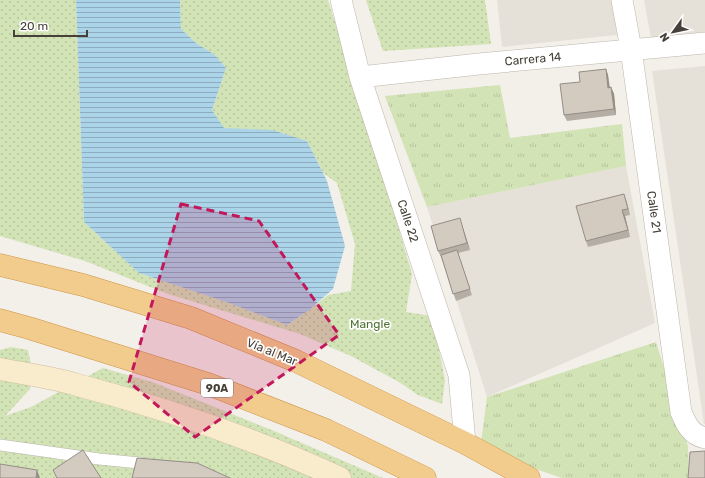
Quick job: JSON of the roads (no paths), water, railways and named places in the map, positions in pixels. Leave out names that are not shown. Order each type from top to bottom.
[{"type":"highway","name":"Vía al Mar","points":[[0,265],[83,284],[191,318],[296,361],[465,443],[529,478]]},
{"type":"highway","name":"90A","points":[[0,320],[208,384],[326,430],[425,478]]},
{"type":"main road","points":[[0,368],[73,384],[174,414],[295,457],[340,478]]},
{"type":"street","name":"Calle 22","points":[[341,0],[360,77],[459,375],[465,443]]},
{"type":"street","name":"Calle 21","points":[[622,0],[631,49],[681,412],[685,423],[692,431],[705,438]]},
{"type":"street","name":"Carrera 14","points":[[360,77],[631,49],[705,43]]},
{"type":"lane","points":[[0,445],[99,459],[159,465]]},
{"type":"water","points":[[76,0],[180,0],[181,29],[196,43],[215,55],[226,68],[212,110],[224,128],[272,130],[307,141],[327,181],[345,246],[333,289],[309,310],[287,325],[229,303],[139,273],[84,222]]},
{"type":"park label","name":"Mangle","points":[[370,324]]}]
